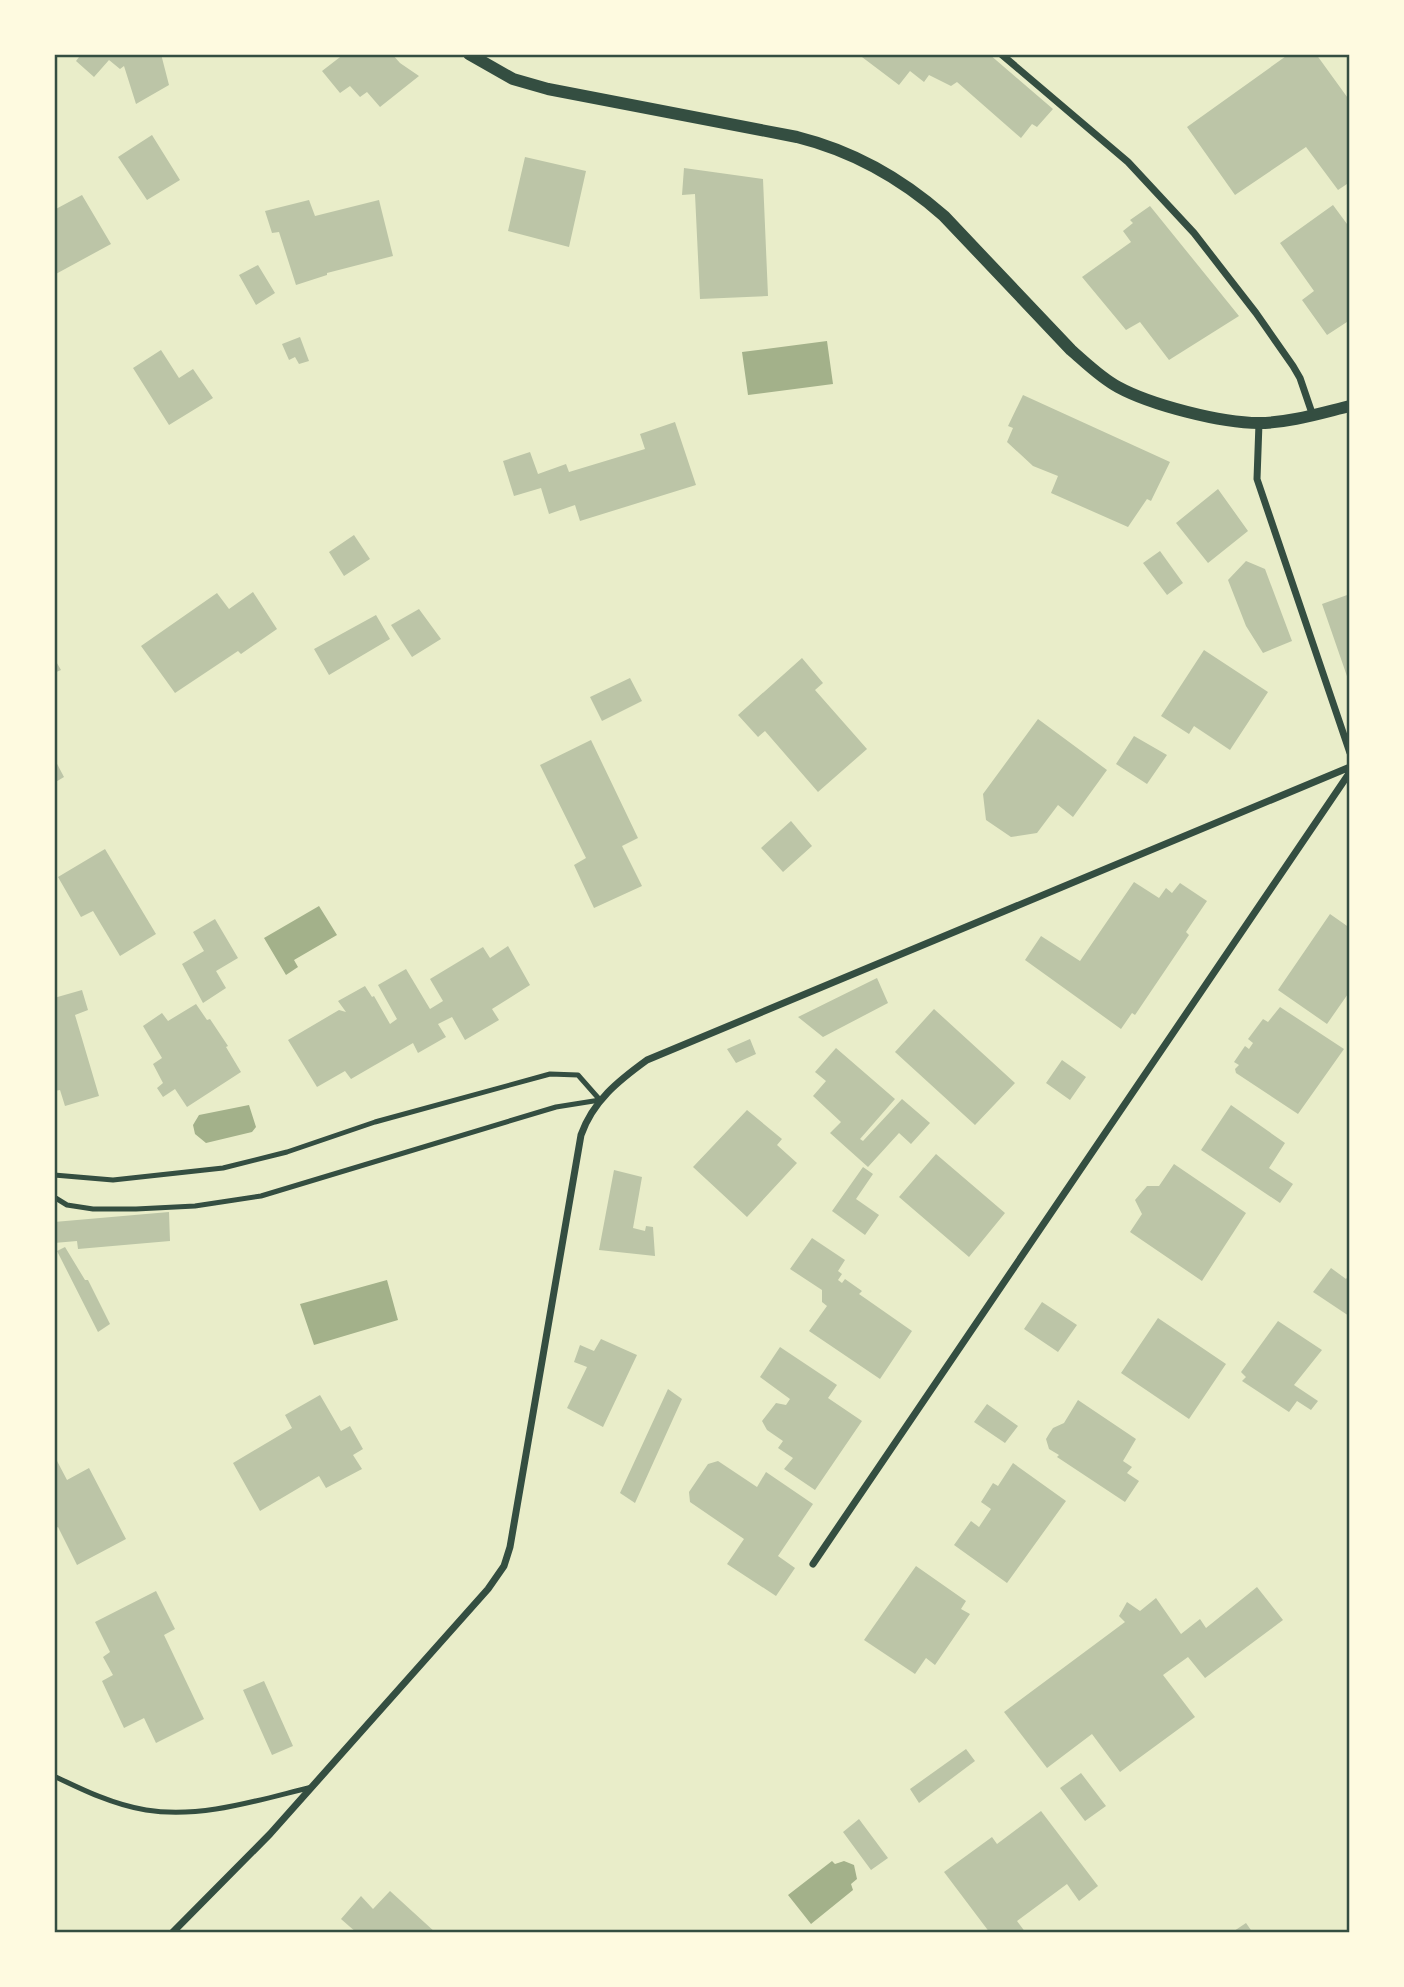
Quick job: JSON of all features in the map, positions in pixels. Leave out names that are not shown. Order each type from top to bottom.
[{"type":"street","points":[[469,54],[513,79],[548,89],[797,136],[851,155],[924,198],[1071,350],[1115,386],[1166,407],[1259,423],[1350,406]]},
{"type":"street","points":[[1001,54],[1128,162],[1186,225],[1256,313],[1293,366],[1313,415]]},
{"type":"street","points":[[1259,423],[1257,478],[1350,753]]},
{"type":"street","points":[[172,1933],[270,1834],[488,1589],[504,1566],[512,1534],[581,1135],[587,1119],[611,1087],[647,1060],[1350,769]]},
{"type":"street","points":[[813,1564],[1350,769]]},
{"type":"lane","points":[[54,1175],[114,1180],[223,1168],[287,1152],[375,1122],[550,1074],[578,1075],[600,1100]]},
{"type":"lane","points":[[54,1197],[67,1205],[93,1209],[136,1209],[195,1206],[261,1196],[556,1107],[600,1100]]},
{"type":"lane","points":[[54,1776],[113,1801],[147,1811],[178,1813],[232,1806],[312,1787]]},
{"type":"shaded area","points":[[827,341],[833,384],[748,395],[742,352]]},
{"type":"shaded area","points":[[319,906],[337,935],[294,960],[298,967],[286,975],[264,938]]},
{"type":"shaded area","points":[[249,1105],[256,1127],[252,1132],[206,1143],[195,1134],[193,1125],[199,1115]]},
{"type":"shaded area","points":[[387,1280],[398,1320],[314,1345],[300,1304]]},
{"type":"shaded area","points":[[832,1861],[835,1864],[844,1861],[854,1865],[857,1879],[851,1884],[853,1890],[811,1924],[788,1895]]},
{"type":"building","points":[[76,54],[161,54],[169,85],[136,104],[124,66],[120,69],[109,60],[94,77],[76,61],[79,57]]},
{"type":"building","points":[[344,54],[392,54],[419,76],[380,107],[367,92],[360,97],[350,86],[340,93],[322,71]]},
{"type":"building","points":[[858,54],[989,54],[1053,109],[1037,127],[1032,124],[1021,138],[957,82],[951,86],[929,75],[924,82],[910,71],[899,85]]},
{"type":"building","points":[[1289,54],[1316,54],[1350,101],[1350,182],[1338,190],[1306,147],[1235,195],[1187,127]]},
{"type":"building","points":[[152,135],[180,180],[147,200],[118,157]]},
{"type":"building","points":[[525,157],[586,171],[569,247],[508,231]]},
{"type":"building","points":[[684,168],[763,179],[768,296],[700,299],[695,194],[682,195]]},
{"type":"building","points":[[82,195],[111,244],[54,275],[54,210]]},
{"type":"building","points":[[309,200],[315,216],[379,200],[393,256],[327,273],[296,285],[279,232],[272,233],[265,211]]},
{"type":"building","points":[[1333,205],[1350,228],[1350,320],[1327,335],[1302,300],[1314,291],[1280,243]]},
{"type":"building","points":[[1150,206],[1239,316],[1169,360],[1140,322],[1126,330],[1082,277],[1131,242],[1123,231],[1133,223],[1130,220]]},
{"type":"building","points":[[258,265],[275,293],[256,305],[239,275]]},
{"type":"building","points":[[300,337],[309,361],[299,364],[295,357],[289,360],[282,344]]},
{"type":"building","points":[[161,350],[179,378],[193,369],[213,398],[169,425],[133,368]]},
{"type":"building","points":[[1023,395],[1170,462],[1151,501],[1147,499],[1128,527],[1051,493],[1058,476],[1033,466],[1007,442],[1013,428],[1008,426]]},
{"type":"building","points":[[675,422],[696,485],[580,521],[575,505],[549,514],[541,488],[514,496],[503,461],[530,452],[538,474],[566,464],[569,472],[645,449],[640,434]]},
{"type":"building","points":[[1218,489],[1248,531],[1208,563],[1176,523]]},
{"type":"building","points":[[354,535],[370,559],[344,576],[329,552]]},
{"type":"building","points":[[1160,551],[1183,583],[1167,595],[1143,563]]},
{"type":"building","points":[[1246,561],[1265,569],[1292,641],[1263,653],[1246,626],[1228,580]]},
{"type":"building","points":[[253,592],[277,629],[175,693],[141,646],[217,593],[229,609]]},
{"type":"building","points":[[1350,594],[1350,682],[1349,682],[1322,604]]},
{"type":"building","points":[[419,609],[441,639],[412,657],[391,625]]},
{"type":"building","points":[[376,615],[390,639],[329,675],[314,649]]},
{"type":"building","points":[[1204,650],[1268,692],[1230,750],[1194,726],[1189,734],[1161,716]]},
{"type":"building","points":[[54,658],[61,670],[54,673]]},
{"type":"building","points":[[802,658],[823,683],[815,690],[867,749],[818,792],[765,731],[758,737],[738,715]]},
{"type":"building","points":[[630,678],[642,701],[602,721],[590,697]]},
{"type":"building","points":[[1038,719],[1107,770],[1073,817],[1058,805],[1037,833],[1011,837],[986,820],[983,794]]},
{"type":"building","points":[[1134,736],[1167,755],[1147,784],[1116,764]]},
{"type":"building","points":[[591,740],[638,838],[622,846],[642,886],[594,908],[574,865],[586,858],[540,765]]},
{"type":"building","points":[[54,758],[64,777],[54,783]]},
{"type":"building","points":[[791,821],[812,846],[783,872],[761,848]]},
{"type":"building","points":[[105,849],[156,934],[120,956],[93,911],[81,917],[58,877]]},
{"type":"building","points":[[1134,882],[1159,898],[1166,888],[1172,893],[1180,883],[1207,901],[1186,932],[1189,935],[1135,1015],[1132,1013],[1121,1029],[1025,960],[1041,936],[1080,961]]},
{"type":"building","points":[[1330,914],[1350,928],[1350,991],[1327,1024],[1278,990]]},
{"type":"building","points":[[215,919],[238,958],[216,971],[226,988],[203,1003],[182,964],[204,951],[193,932]]},
{"type":"building","points":[[508,946],[530,985],[492,1009],[499,1020],[465,1040],[452,1017],[438,1024],[446,1037],[418,1053],[413,1043],[351,1079],[345,1071],[317,1087],[288,1040],[339,1010],[346,1012],[338,1001],[365,986],[390,1024],[397,1019],[378,985],[406,969],[430,1009],[443,1001],[430,979],[483,947],[490,958]]},
{"type":"building","points":[[877,978],[888,1003],[823,1037],[798,1017]]},
{"type":"building","points":[[82,990],[88,1010],[75,1015],[99,1096],[65,1106],[60,1090],[54,1091],[54,1019],[57,1018],[54,998]]},
{"type":"building","points":[[196,1004],[228,1046],[226,1047],[241,1072],[187,1107],[175,1089],[163,1097],[157,1088],[163,1083],[153,1064],[162,1058],[143,1026],[162,1013],[168,1021]]},
{"type":"building","points":[[1280,1007],[1344,1049],[1298,1114],[1236,1073],[1235,1069],[1239,1065],[1234,1062],[1245,1046],[1249,1049],[1253,1043],[1248,1039],[1263,1019],[1268,1022]]},
{"type":"building","points":[[934,1009],[1015,1083],[975,1125],[895,1052]]},
{"type":"building","points":[[750,1039],[756,1054],[736,1063],[727,1049]]},
{"type":"building","points":[[836,1048],[895,1099],[860,1139],[863,1141],[902,1099],[930,1123],[911,1144],[899,1133],[868,1167],[830,1133],[841,1122],[813,1096],[826,1081],[815,1072]]},
{"type":"building","points":[[1062,1060],[1086,1077],[1070,1100],[1046,1083]]},
{"type":"building","points":[[1231,1105],[1285,1143],[1269,1168],[1293,1184],[1280,1203],[1201,1150]]},
{"type":"building","points":[[747,1110],[782,1139],[777,1145],[797,1163],[747,1217],[693,1167]]},
{"type":"building","points":[[936,1154],[1005,1213],[969,1257],[899,1197]]},
{"type":"building","points":[[1174,1164],[1246,1213],[1202,1281],[1130,1232],[1142,1214],[1135,1200],[1147,1186],[1159,1186]]},
{"type":"building","points":[[863,1167],[873,1174],[856,1199],[879,1215],[865,1235],[832,1211]]},
{"type":"building","points":[[614,1170],[642,1177],[633,1228],[645,1231],[646,1226],[653,1227],[655,1256],[599,1250]]},
{"type":"building","points":[[169,1212],[170,1241],[78,1249],[77,1241],[54,1243],[54,1222]]},
{"type":"building","points":[[812,1238],[845,1260],[838,1271],[842,1274],[838,1280],[842,1283],[845,1279],[862,1291],[859,1294],[912,1331],[880,1379],[809,1331],[827,1306],[822,1302],[822,1290],[790,1269]]},
{"type":"building","points":[[65,1247],[85,1280],[88,1280],[110,1324],[98,1332],[57,1251]]},
{"type":"building","points":[[1331,1268],[1346,1279],[1350,1274],[1349,1316],[1313,1292]]},
{"type":"building","points":[[1042,1302],[1077,1325],[1058,1352],[1024,1329]]},
{"type":"building","points":[[1158,1318],[1226,1364],[1189,1419],[1121,1373]]},
{"type":"building","points":[[1278,1321],[1322,1350],[1294,1385],[1318,1401],[1311,1410],[1297,1401],[1289,1412],[1242,1381],[1246,1377],[1241,1372]]},
{"type":"building","points":[[601,1339],[637,1355],[603,1427],[567,1408],[587,1367],[574,1362],[580,1345],[594,1351]]},
{"type":"building","points":[[780,1347],[837,1385],[828,1398],[862,1421],[815,1490],[784,1469],[793,1458],[778,1448],[783,1441],[767,1430],[762,1421],[776,1403],[786,1405],[790,1399],[760,1377]]},
{"type":"building","points":[[668,1389],[682,1399],[635,1503],[620,1493]]},
{"type":"building","points":[[320,1395],[341,1431],[350,1426],[363,1449],[353,1455],[362,1469],[326,1488],[319,1476],[260,1511],[233,1463],[292,1428],[285,1415]]},
{"type":"building","points":[[1078,1400],[1136,1439],[1123,1461],[1132,1467],[1127,1473],[1139,1481],[1125,1502],[1049,1449],[1046,1439],[1053,1428],[1064,1423]]},
{"type":"building","points":[[987,1404],[1018,1426],[1005,1443],[974,1422]]},
{"type":"building","points":[[56,1459],[67,1480],[89,1468],[126,1539],[77,1565],[58,1527],[54,1529]]},
{"type":"building","points":[[718,1461],[757,1487],[766,1472],[813,1504],[778,1556],[795,1568],[776,1596],[727,1564],[744,1539],[690,1502],[689,1492],[708,1464]]},
{"type":"building","points":[[1013,1463],[1066,1501],[1007,1583],[954,1545],[971,1521],[979,1527],[991,1509],[981,1502],[993,1483],[998,1486]]},
{"type":"building","points":[[916,1566],[966,1601],[961,1609],[970,1614],[935,1665],[926,1658],[915,1674],[864,1640]]},
{"type":"building","points":[[1257,1587],[1283,1620],[1205,1678],[1188,1657],[1163,1675],[1195,1717],[1120,1772],[1092,1734],[1047,1768],[1004,1712],[1125,1622],[1119,1616],[1127,1602],[1140,1611],[1156,1598],[1181,1634],[1200,1619],[1206,1628]]},
{"type":"building","points":[[156,1591],[175,1629],[164,1635],[204,1719],[156,1743],[144,1718],[124,1728],[102,1681],[113,1675],[103,1657],[110,1652],[95,1622]]},
{"type":"building","points":[[264,1681],[293,1746],[272,1755],[243,1690]]},
{"type":"building","points":[[966,1749],[975,1761],[919,1803],[910,1789]]},
{"type":"building","points":[[1081,1773],[1106,1806],[1085,1821],[1060,1788]]},
{"type":"building","points":[[1041,1811],[1098,1886],[1079,1901],[1067,1884],[1017,1921],[1026,1933],[990,1933],[944,1872],[992,1837],[997,1844]]},
{"type":"building","points":[[859,1819],[888,1858],[871,1870],[843,1832]]},
{"type":"building","points":[[390,1891],[436,1933],[357,1933],[341,1919],[361,1896],[373,1909]]},
{"type":"building","points":[[1246,1923],[1253,1933],[1231,1933]]}]
